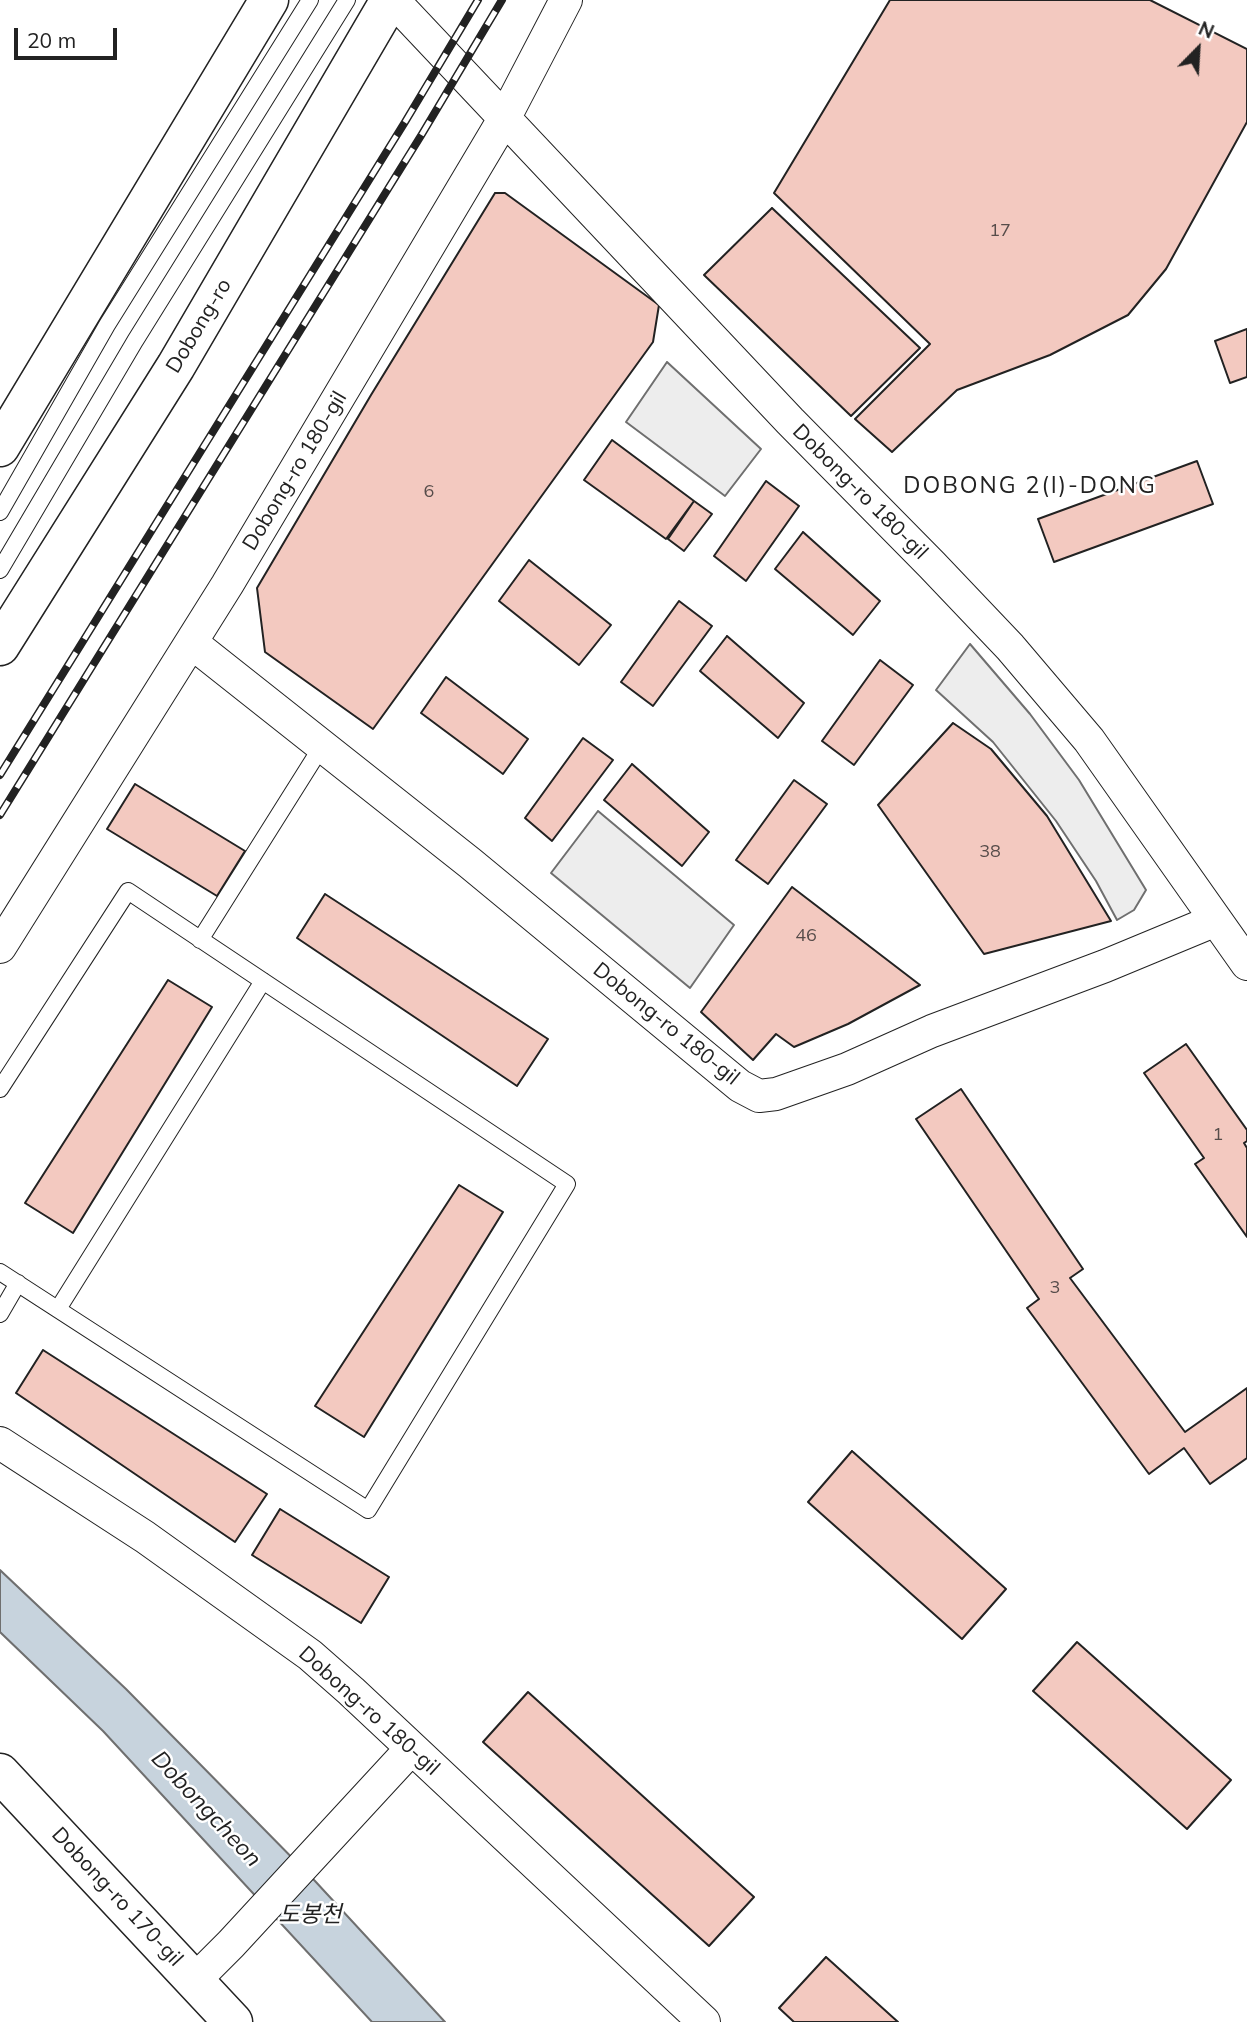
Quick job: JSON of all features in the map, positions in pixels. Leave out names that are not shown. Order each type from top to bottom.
[{"type":"main road","points":[[0,447],[10,408],[269,0]]},
{"type":"main road","name":"Dobong-ro","points":[[0,646],[176,366],[392,0]]},
{"type":"main road","name":"Dobong-ro 170-gil","points":[[0,1773],[233,2022]]},
{"type":"street","name":"Dobong-ro 180-gil","points":[[392,0],[790,421],[1010,647],[1089,740],[1247,964]]},
{"type":"street","points":[[504,119],[566,0]]},
{"type":"street","name":"Dobong-ro 180-gil","points":[[0,947],[192,642],[504,119]]},
{"type":"street","name":"Dobong-ro 180-gil","points":[[192,642],[470,863],[740,1086],[759,1096],[776,1094],[847,1069],[932,1031],[1105,966],[1216,920]]},
{"type":"street","name":"Dobong-ro 180-gil","points":[[0,1443],[145,1537],[282,1634],[351,1691],[401,1759],[704,2022]]},
{"type":"street","points":[[195,1980],[401,1759]]},
{"type":"lane","points":[[0,512],[107,325],[310,0]]},
{"type":"lane","points":[[0,570],[135,341],[347,0]]},
{"type":"lane","points":[[200,940],[322,746]]},
{"type":"lane","points":[[0,1088],[128,891],[567,1184],[368,1510],[0,1272]]},
{"type":"lane","points":[[58,1309],[262,981]]},
{"type":"lane","points":[[0,1314],[18,1283]]},
{"type":"shaded area","points":[[667,362],[761,449],[725,496],[626,422]]},
{"type":"shaded area","points":[[970,644],[1030,714],[1079,780],[1146,890],[1134,910],[1117,920],[1096,881],[1056,821],[993,742],[936,690]]},
{"type":"shaded area","points":[[598,811],[734,925],[690,988],[551,873]]},
{"type":"water","name":"도봉천","points":[[0,1570],[126,1689],[315,1881],[445,2022],[372,2022],[103,1731],[0,1632]]},
{"type":"building","points":[[890,0],[1150,0],[1247,49],[1247,122],[1166,269],[1128,315],[1050,355],[957,390],[892,452],[855,419],[930,344],[774,193]]},
{"type":"building","points":[[495,193],[505,193],[659,305],[653,342],[373,729],[265,652],[257,588]]},
{"type":"building","points":[[772,208],[920,348],[851,416],[704,275]]},
{"type":"building","points":[[1247,329],[1247,377],[1230,383],[1215,341]]},
{"type":"building","points":[[612,440],[694,501],[666,539],[584,480]]},
{"type":"building","points":[[1197,461],[1213,504],[1054,562],[1038,519]]},
{"type":"building","points":[[766,481],[799,506],[746,581],[714,556]]},
{"type":"building","points":[[694,501],[712,514],[684,551],[668,539]]},
{"type":"building","points":[[803,532],[880,601],[853,635],[775,569]]},
{"type":"building","points":[[529,560],[611,625],[579,665],[499,601]]},
{"type":"building","points":[[679,601],[712,626],[653,706],[621,682]]},
{"type":"building","points":[[727,636],[804,703],[778,738],[700,671]]},
{"type":"building","points":[[880,660],[913,685],[854,765],[822,741]]},
{"type":"building","points":[[446,677],[528,739],[503,774],[421,713]]},
{"type":"building","points":[[953,723],[991,749],[1047,816],[1111,921],[984,954],[878,805]]},
{"type":"building","points":[[583,738],[613,760],[552,841],[525,818]]},
{"type":"building","points":[[632,764],[709,832],[682,866],[604,800]]},
{"type":"building","points":[[794,780],[827,804],[768,884],[736,860]]},
{"type":"building","points":[[135,784],[245,851],[217,896],[107,829]]},
{"type":"building","points":[[792,887],[920,985],[848,1024],[794,1047],[776,1034],[753,1060],[701,1012]]},
{"type":"building","points":[[325,894],[548,1039],[517,1086],[297,938]]},
{"type":"building","points":[[168,980],[212,1007],[73,1233],[25,1203]]},
{"type":"building","points":[[1186,1044],[1247,1130],[1247,1141],[1244,1143],[1247,1148],[1247,1237],[1195,1164],[1204,1158],[1144,1073]]},
{"type":"building","points":[[961,1089],[1083,1269],[1070,1278],[1185,1432],[1247,1388],[1247,1458],[1210,1484],[1184,1448],[1149,1474],[1027,1308],[1039,1299],[916,1119]]},
{"type":"building","points":[[459,1185],[503,1212],[364,1437],[315,1406]]},
{"type":"building","points":[[43,1350],[267,1494],[235,1542],[16,1393]]},
{"type":"building","points":[[852,1451],[1006,1589],[962,1639],[808,1502]]},
{"type":"building","points":[[280,1509],[389,1577],[361,1623],[252,1555]]},
{"type":"building","points":[[1077,1642],[1231,1780],[1187,1829],[1033,1691]]},
{"type":"building","points":[[528,1692],[754,1897],[709,1946],[483,1742]]},
{"type":"building","points":[[826,1957],[898,2022],[794,2022],[779,2008]]},
{"type":"railway","points":[[0,775],[478,0]]},
{"type":"railway","points":[[0,815],[422,134],[502,0]]},
{"type":"district","name":"DOBONG 2(I)-DONG","points":[[1030,486]]},
{"type":"water label","name":"Dobongcheon","points":[[206,1809]]}]
